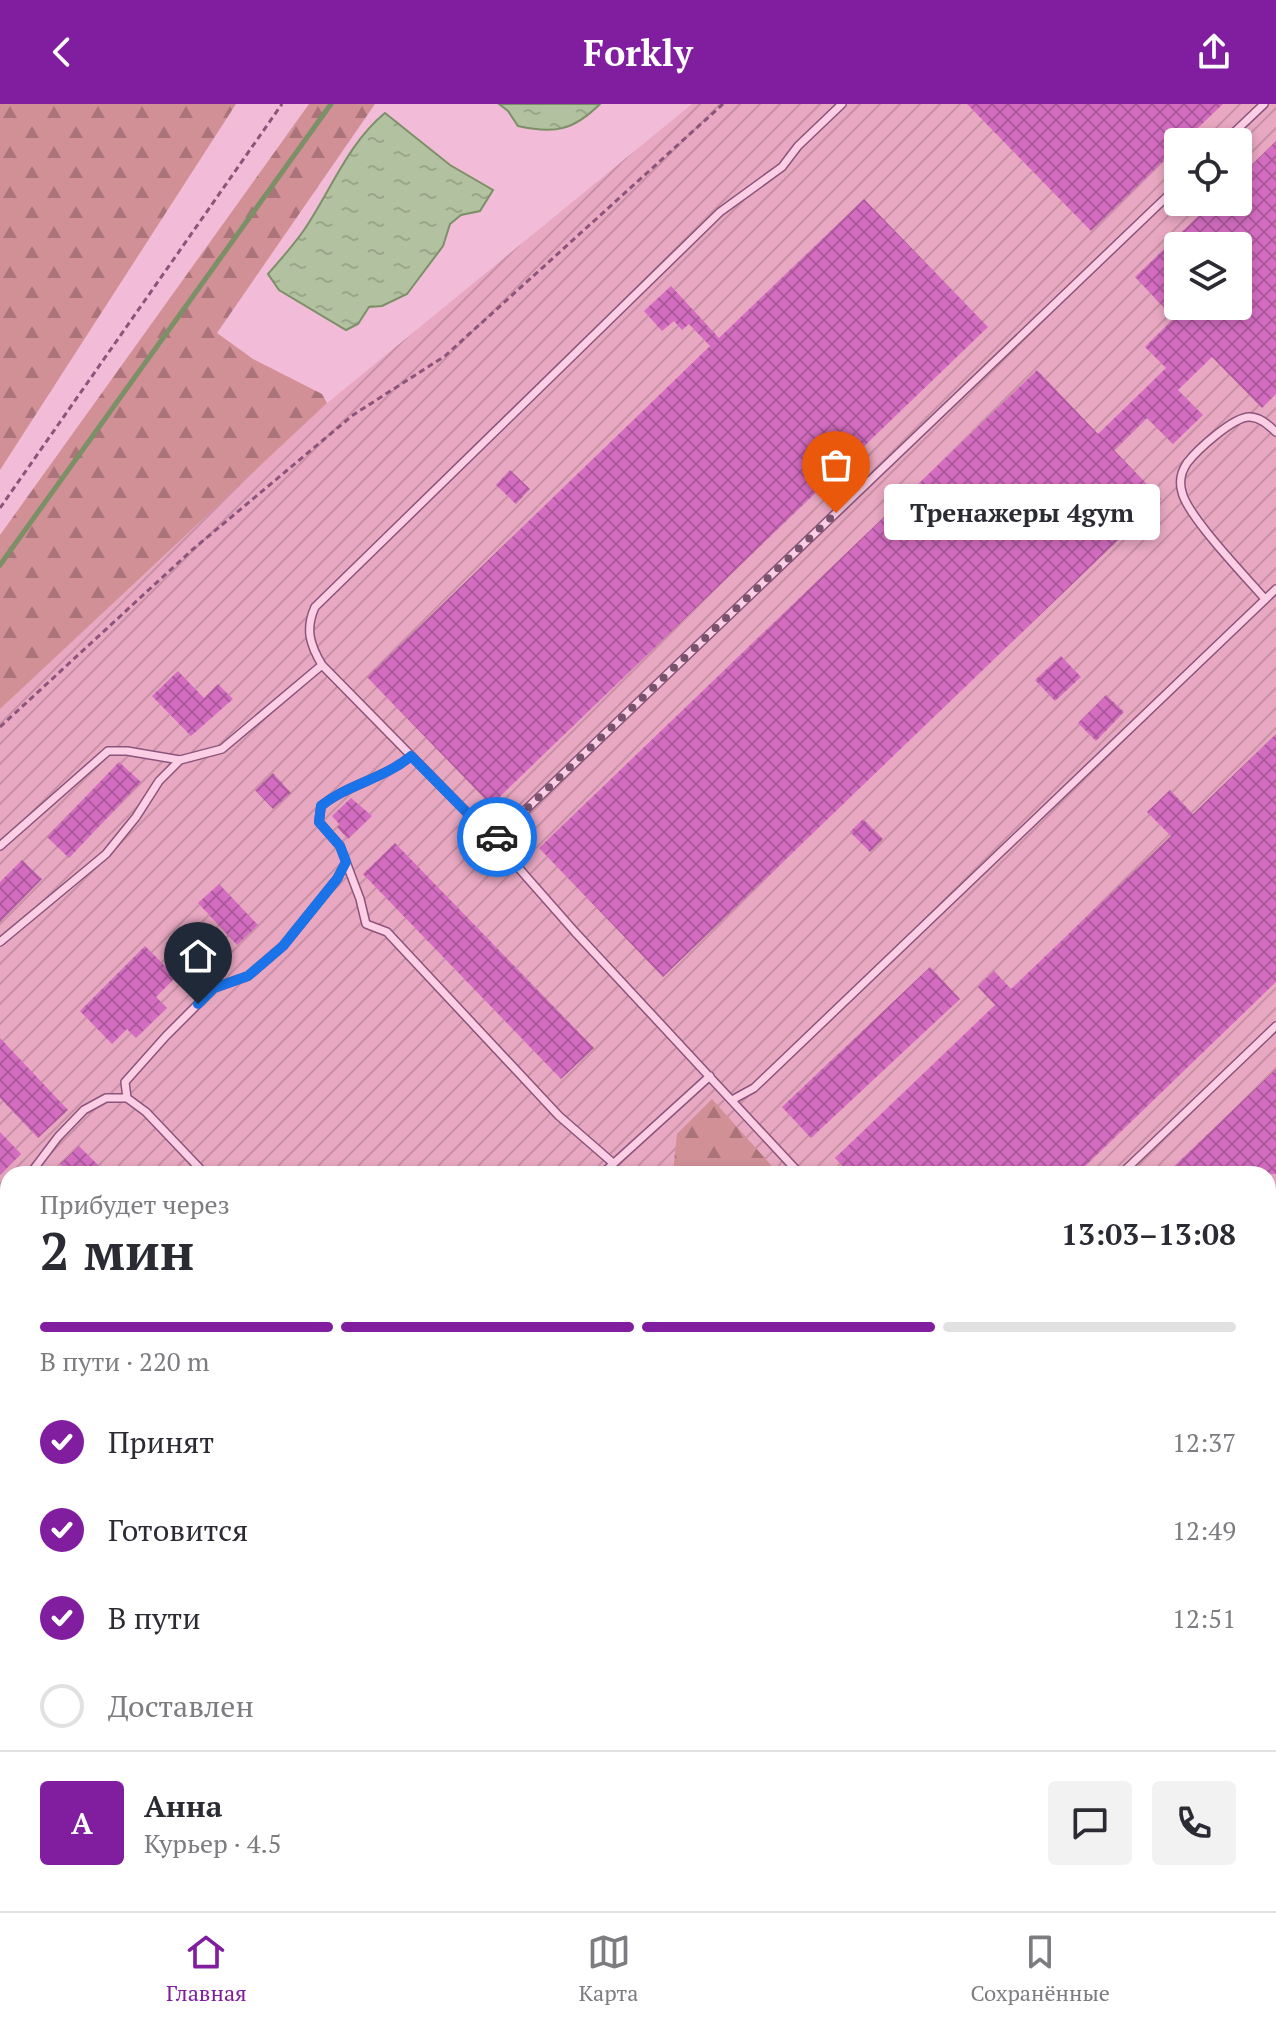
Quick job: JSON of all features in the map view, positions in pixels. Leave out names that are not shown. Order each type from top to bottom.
[{"type":"lane","points":[[793,1166],[575,932],[494,840],[322,665],[311,646],[308,622],[315,607],[720,212],[782,167],[798,146],[842,104]]},
{"type":"lane","points":[[1239,128],[1264,104]]},
{"type":"lane","points":[[494,840],[1164,199]]},
{"type":"lane","points":[[1265,599],[1193,513],[1182,496],[1180,479],[1187,463],[1235,419],[1249,417],[1265,421],[1276,432]]},
{"type":"lane","points":[[732,1100],[754,1088],[1276,589]]},
{"type":"lane","points":[[0,846],[108,751],[180,760],[222,749],[322,665]]},
{"type":"lane","points":[[411,756],[395,770],[334,796],[321,806],[319,822],[340,846],[366,924],[387,932],[559,1116],[613,1163]]},
{"type":"lane","points":[[0,942],[106,854],[136,817],[159,781],[180,760]]},
{"type":"lane","points":[[127,1098],[125,1082],[166,1036],[214,988],[248,976],[283,946],[337,879],[346,862]]},
{"type":"lane","points":[[1129,1166],[1276,1026]]},
{"type":"lane","points":[[610,1166],[710,1076]]},
{"type":"lane","points":[[36,1166],[84,1110],[106,1098],[127,1098],[146,1112],[197,1166]]},
{"type":"path","points":[[0,508],[282,104]]},
{"type":"path","points":[[0,727],[192,550],[341,424],[445,356],[723,104]]},
{"type":"shaded area","points":[[692,104],[1276,104],[1276,1166],[0,1166],[0,705],[254,463]]},
{"type":"green space","points":[[0,104],[236,104],[0,470]]},
{"type":"green space","points":[[309,104],[375,104],[217,333],[253,359],[322,394],[327,403],[0,709],[0,535]]},
{"type":"green space","points":[[712,1099],[772,1166],[674,1166],[677,1134]]},
{"type":"water","points":[[499,104],[600,104],[572,125],[542,130],[518,126]]},
{"type":"water","points":[[385,113],[450,165],[493,190],[480,211],[461,215],[450,224],[443,246],[407,294],[382,306],[369,307],[358,324],[346,330],[279,290],[268,274],[304,230],[360,139]]},
{"type":"building","points":[[967,104],[1223,104],[1198,128],[1164,128],[1164,161],[1091,231]]},
{"type":"building","points":[[1276,141],[1276,394],[1262,408],[1212,357],[1178,390],[1203,415],[1173,444],[1147,418],[1114,450],[1161,499],[663,977],[539,848],[1037,370],[1098,434],[1166,368],[1145,347],[1172,320],[1252,320],[1252,232],[1182,232],[1198,216],[1252,216],[1252,164]]},
{"type":"building","points":[[864,199],[988,327],[491,805],[367,677],[710,346],[689,324],[682,330],[674,321],[662,331],[644,311],[671,286],[719,338]]},
{"type":"building","points":[[1164,249],[1164,307],[1135,277]]},
{"type":"building","points":[[510,470],[530,489],[516,504],[496,485]]},
{"type":"building","points":[[1061,656],[1081,677],[1055,701],[1035,680]]},
{"type":"building","points":[[178,671],[204,698],[218,684],[233,699],[191,736],[152,696]]},
{"type":"building","points":[[1106,695],[1124,712],[1096,741],[1078,723]]},
{"type":"building","points":[[1276,734],[1276,982],[1085,1166],[842,1166],[835,1158],[995,1005],[978,987],[982,982],[994,971],[1011,989],[1171,836],[1147,812],[1170,790],[1193,814]]},
{"type":"building","points":[[119,762],[141,782],[69,858],[47,837]]},
{"type":"building","points":[[273,773],[291,793],[273,809],[255,790]]},
{"type":"building","points":[[351,798],[372,816],[348,839],[332,816]]},
{"type":"building","points":[[863,819],[883,839],[870,852],[850,832]]},
{"type":"building","points":[[395,843],[594,1048],[561,1079],[363,874]]},
{"type":"building","points":[[22,860],[42,879],[0,922],[0,882]]},
{"type":"building","points":[[219,884],[258,925],[237,945],[198,903]]},
{"type":"building","points":[[145,946],[176,977],[156,997],[167,1008],[136,1038],[127,1029],[112,1044],[80,1011]]},
{"type":"building","points":[[930,967],[960,999],[811,1138],[782,1107]]},
{"type":"building","points":[[0,1038],[68,1110],[38,1138],[0,1098]]},
{"type":"building","points":[[1276,1069],[1276,1166],[1174,1166]]},
{"type":"building","points":[[0,1132],[21,1154],[9,1166],[0,1166]]},
{"type":"building","points":[[79,1146],[99,1166],[62,1166],[60,1164]]},
{"type":"waterway","points":[[0,565],[331,104]]},
{"type":"way so far","points":[[497,837],[836,513]]},
{"type":"place","name":"Тренажеры 4gym","points":[[836,513]]},
{"type":"route","points":[[198,1004],[214,988],[248,976],[283,946],[337,879],[346,862],[340,846],[319,822],[321,806],[334,796],[395,770],[411,756],[494,840],[497,837]]}]
